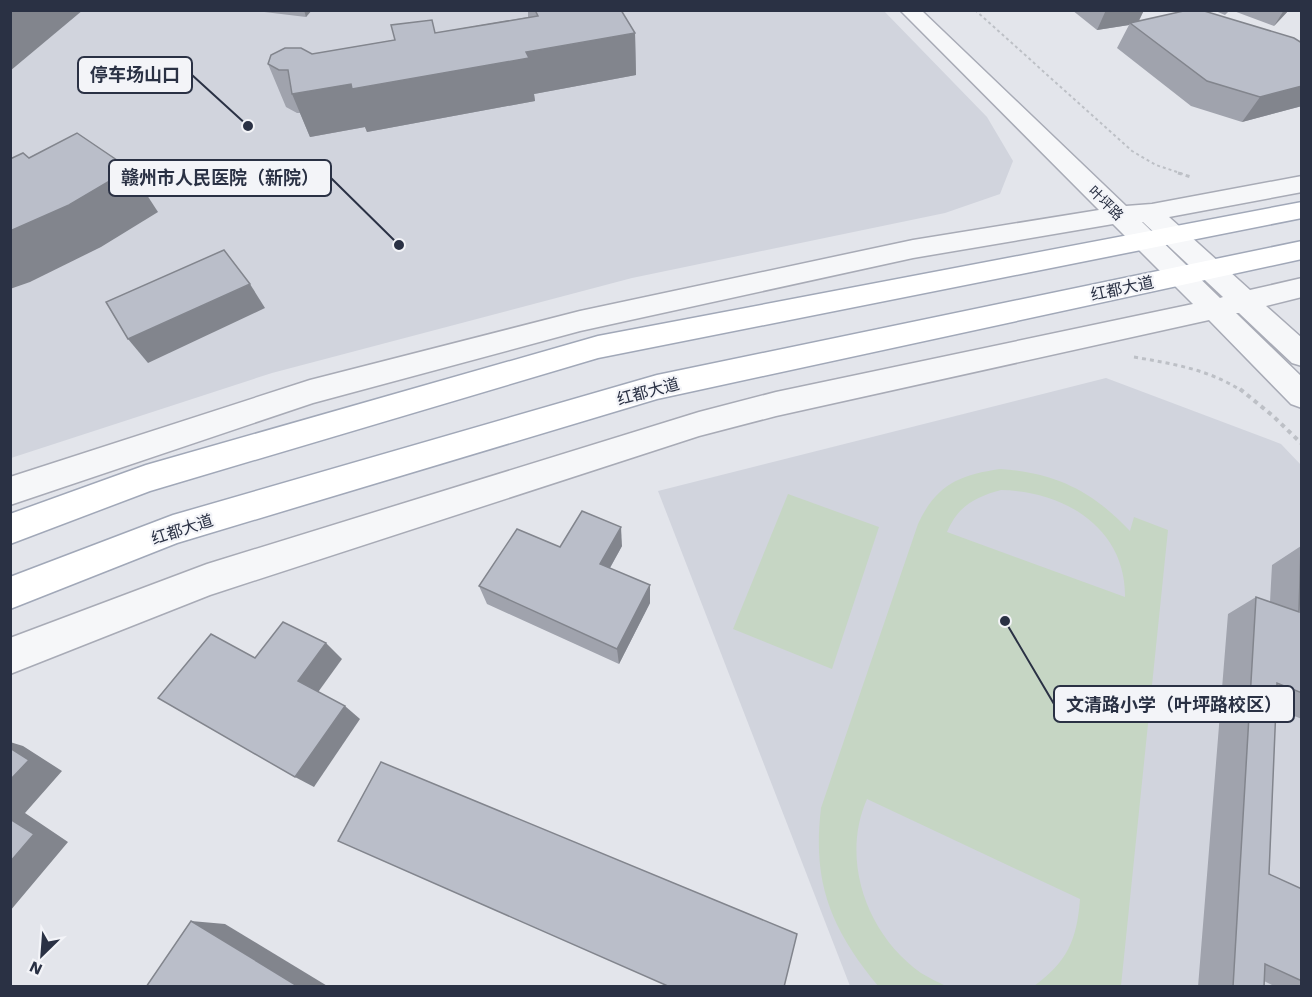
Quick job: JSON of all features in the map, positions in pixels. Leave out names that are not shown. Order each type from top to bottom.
[{"type":"main road","points":[[10,529],[146,479],[598,347],[1302,210]]},
{"type":"main road","name":"红都大道","points":[[10,593],[173,531],[657,387],[1302,250]]},
{"type":"street","name":"叶坪路","points":[[909,10],[1130,204],[1174,236],[1214,309],[1302,396]]},
{"type":"street","name":"叶坪路","points":[[933,10],[1130,204],[1146,242],[1244,300],[1302,355]]},
{"type":"street","points":[[10,491],[310,392],[580,321],[1130,204],[1302,184]]},
{"type":"street","points":[[10,656],[207,580],[699,424],[776,404],[1214,309],[1302,287]]},
{"type":"path","points":[[975,10],[1132,151],[1156,165],[1185,176]]},
{"type":"path","points":[[1124,357],[1179,365],[1218,376],[1248,394],[1302,444]]},
{"type":"shaded area","points":[[10,11],[884,11],[987,117],[1013,161],[1000,194],[945,213],[632,278],[272,373],[11,458]]},
{"type":"shaded area","points":[[1106,378],[1281,444],[1302,466],[1301,986],[850,986],[658,491]]},
{"type":"green space","points":[[1000,469],[1020,471],[1056,480],[1102,505],[1130,531],[1134,517],[1168,530],[1121,986],[1034,986],[1055,968],[1068,949],[1076,927],[1080,899],[867,799],[859,822],[856,847],[858,871],[873,917],[886,938],[902,957],[921,973],[946,986],[878,986],[848,945],[828,904],[820,859],[821,808],[918,524],[941,491],[961,479]],"holes":[[[1001,490],[1047,497],[1068,506],[1087,518],[1103,533],[1115,551],[1123,573],[1125,597],[947,532],[956,515],[975,500]]]},
{"type":"green space","points":[[788,494],[879,527],[832,669],[733,629]]},
{"type":"building","points":[[535,10],[621,10],[635,33],[526,52],[529,58],[352,89],[351,84],[292,94],[288,70],[279,70],[268,64],[271,55],[285,48],[301,48],[312,54],[395,40],[391,25],[432,20],[435,33],[538,16]]},
{"type":"building","points":[[1188,10],[1201,10],[1294,38],[1302,43],[1302,86],[1260,97],[1207,81],[1130,23]]},
{"type":"building","points":[[77,133],[130,169],[69,205],[10,231],[10,159],[23,153],[29,158]]},
{"type":"building","points":[[224,250],[250,284],[128,339],[106,302]]},
{"type":"building","points":[[582,511],[621,527],[600,564],[650,585],[617,649],[479,586],[517,529],[560,547]]},
{"type":"building","points":[[1301,546],[1302,693],[1277,683],[1269,874],[1302,889],[1302,981],[1265,964],[1264,987],[1233,987],[1256,597],[1299,612]]},
{"type":"building","points":[[283,622],[326,643],[298,681],[345,706],[295,777],[158,698],[211,634],[255,658]]},
{"type":"building","points":[[10,748],[29,760],[10,780]]},
{"type":"building","points":[[381,762],[797,934],[784,987],[670,987],[338,841]]},
{"type":"building","points":[[10,819],[34,834],[10,862]]},
{"type":"building","points":[[191,921],[299,987],[146,987]]},
{"type":"place","name":"停车场山口","points":[[248,126]]},
{"type":"place","name":"赣州市人民医院（新院）","points":[[399,245]]},
{"type":"place","name":"文清路小学（叶坪路校区）","points":[[1005,621]]}]
